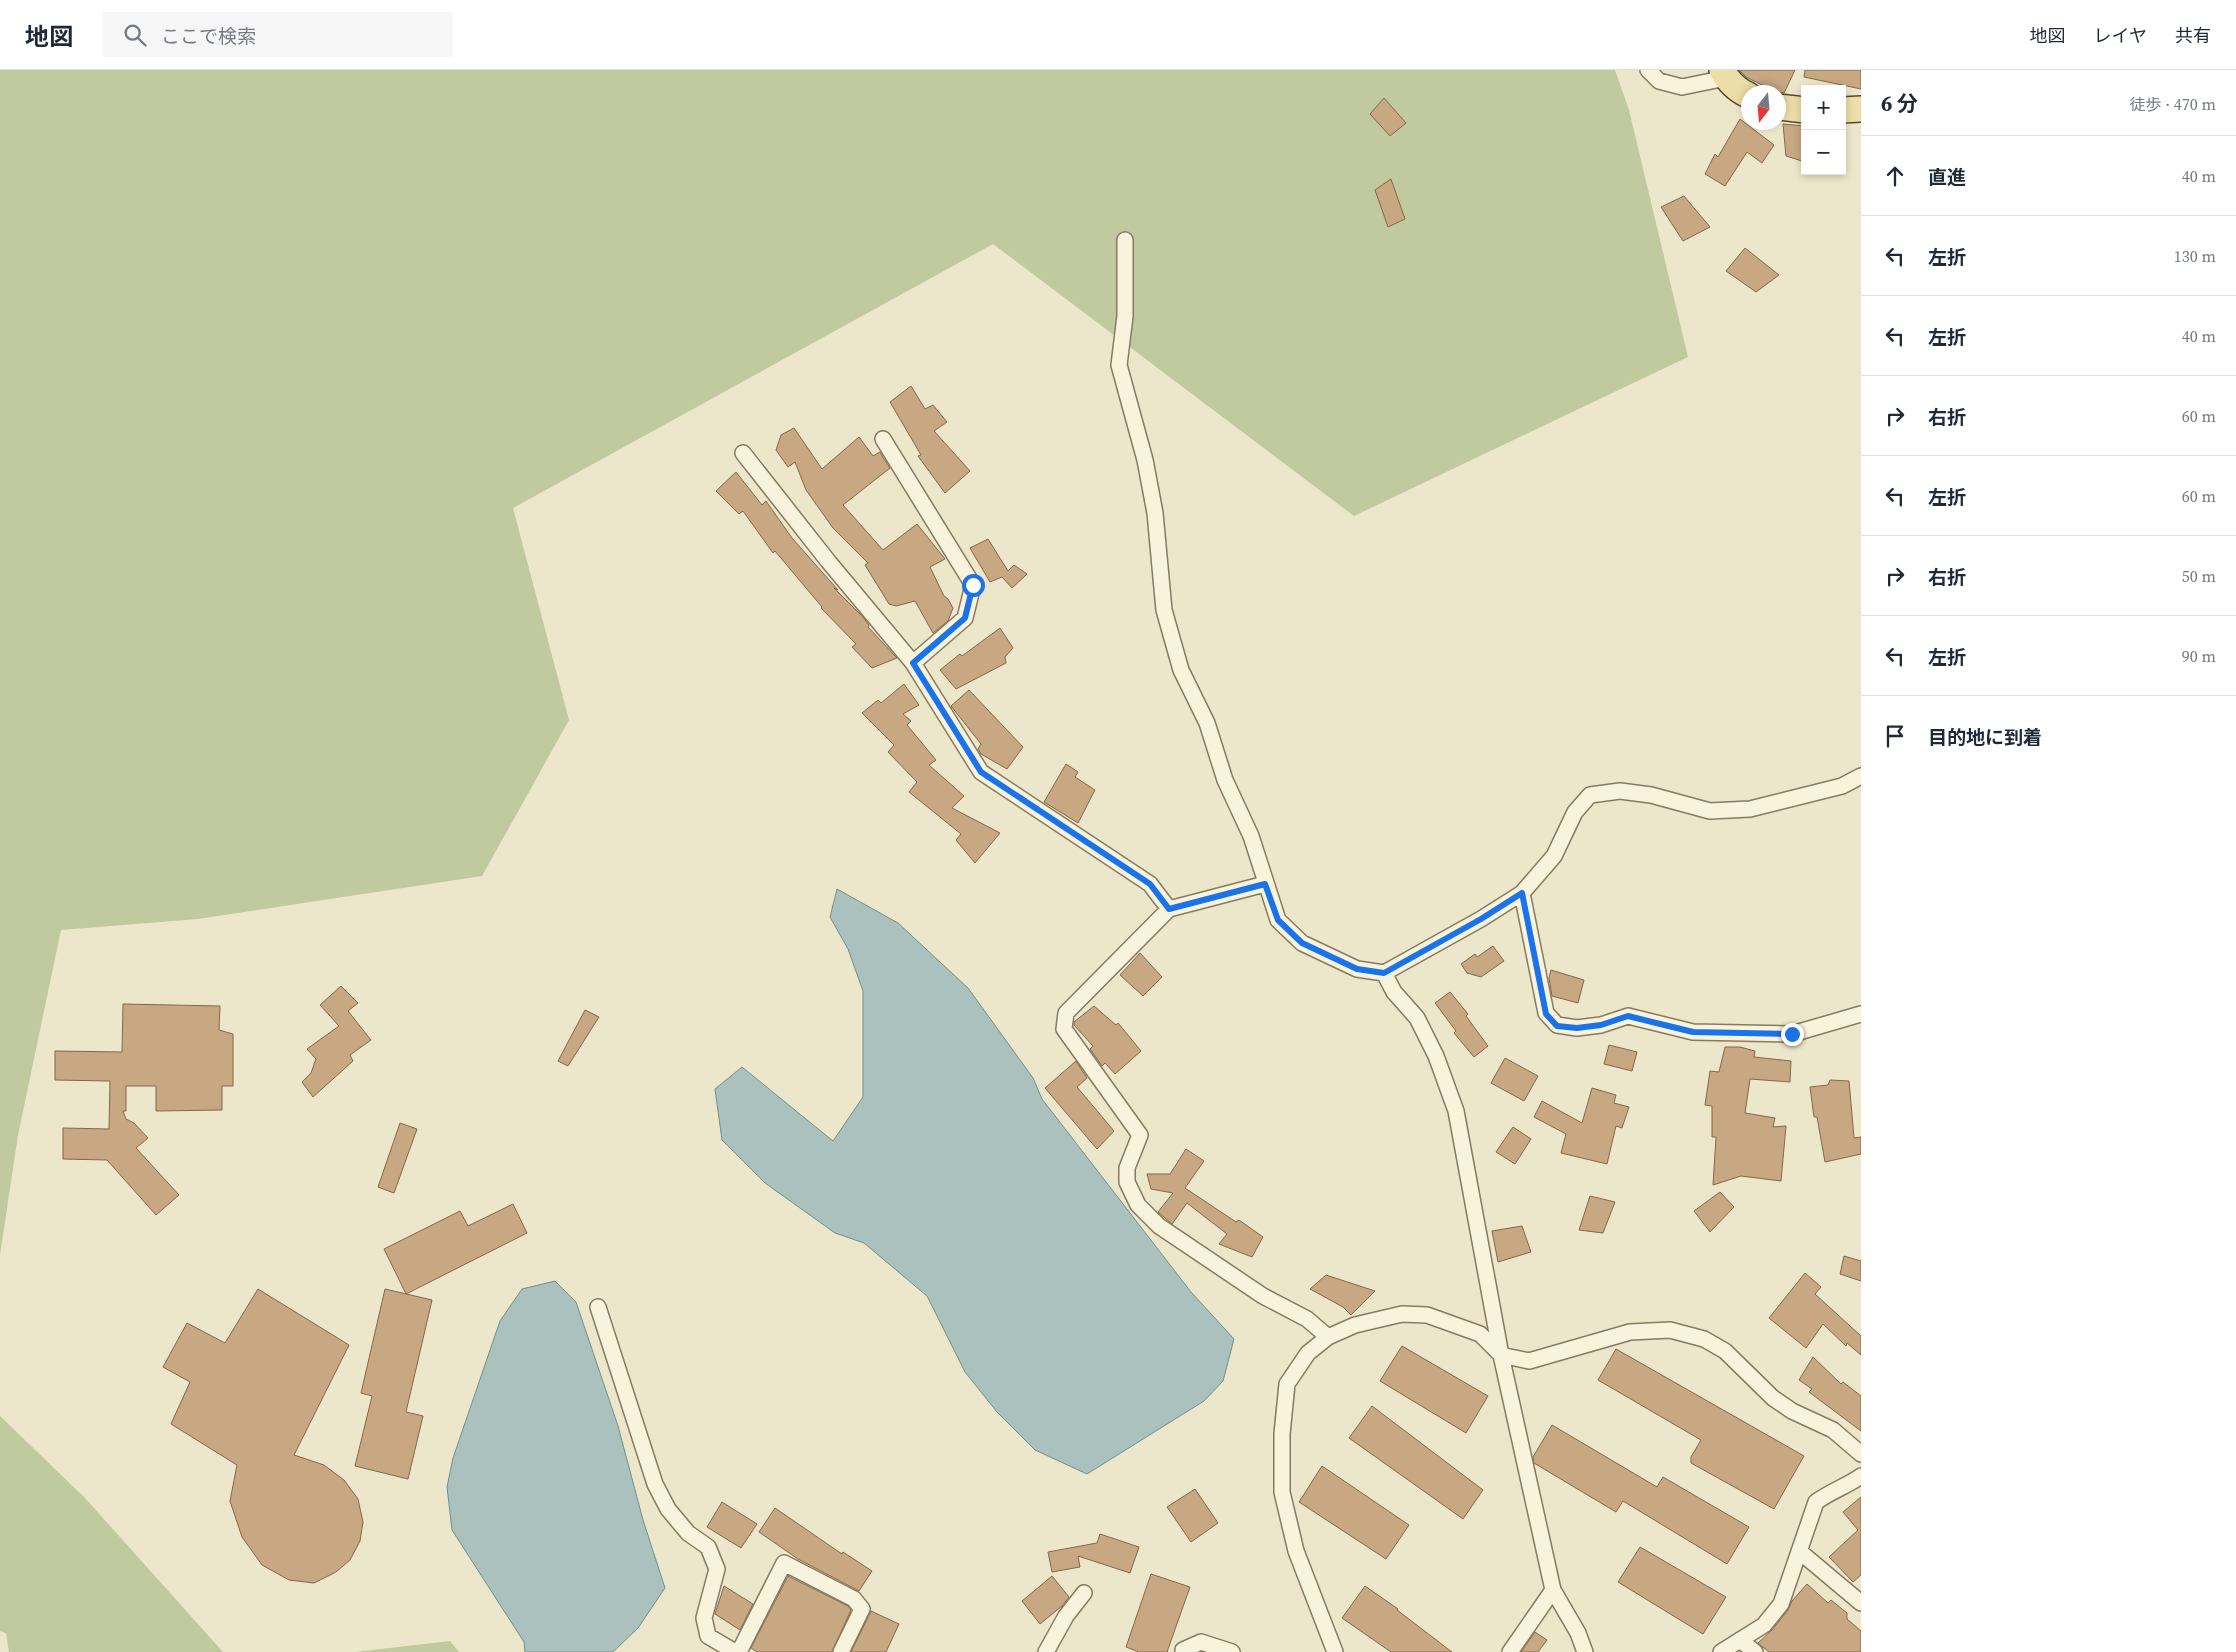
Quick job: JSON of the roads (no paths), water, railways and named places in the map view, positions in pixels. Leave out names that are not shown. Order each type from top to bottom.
[{"type":"main road","points":[[1724,74],[1741,92]]},
{"type":"main road","points":[[1786,107],[1801,109]]},
{"type":"main road","points":[[1846,110],[1861,109]]},
{"type":"street","points":[[1648,70],[1659,81],[1682,87],[1724,74]]},
{"type":"street","points":[[1125,240],[1125,316],[1120,365],[1145,460],[1155,513],[1164,610],[1181,670],[1208,722],[1225,780],[1251,836],[1278,920],[1302,943],[1357,969],[1384,973],[1481,919],[1522,893],[1554,856],[1574,812],[1590,795],[1620,791],[1651,795],[1710,811],[1750,809],[1842,786],[1861,776]]},
{"type":"street","points":[[883,439],[973,585],[965,618],[913,663]]},
{"type":"street","points":[[743,453],[913,663],[981,772],[1150,884],[1169,909]]},
{"type":"street","points":[[1265,884],[1169,909],[1066,1013],[1064,1029],[1140,1135],[1127,1168],[1127,1182],[1138,1205],[1166,1232],[1263,1296],[1307,1319],[1328,1337]]},
{"type":"street","points":[[1522,893],[1546,1014],[1557,1026],[1577,1028],[1601,1025],[1628,1016],[1693,1032],[1792,1034],[1861,1014]]},
{"type":"street","points":[[1384,973],[1394,992],[1417,1018],[1436,1056],[1456,1112],[1501,1355],[1553,1590],[1578,1633],[1585,1652]]},
{"type":"street","points":[[598,1307],[655,1484],[673,1515],[688,1533],[708,1547],[717,1568],[704,1618],[708,1636],[735,1652]]},
{"type":"street","points":[[1335,1652],[1296,1551],[1282,1492],[1282,1434],[1287,1384],[1308,1353],[1328,1337],[1355,1325],[1402,1314],[1427,1315],[1480,1334],[1501,1355],[1529,1361],[1630,1332],[1670,1330],[1704,1339],[1725,1351],[1773,1398],[1792,1411],[1833,1430],[1861,1454]]},
{"type":"street","points":[[1721,1652],[1764,1625],[1781,1604],[1816,1502],[1830,1491],[1861,1476]]},
{"type":"street","points":[[1799,1551],[1861,1603]]},
{"type":"street","points":[[739,1652],[784,1563],[854,1599],[862,1608],[841,1652]]},
{"type":"street","points":[[1510,1652],[1553,1590]]},
{"type":"street","points":[[1046,1652],[1066,1616],[1084,1593]]},
{"type":"street","points":[[1740,1640],[1755,1652]]},
{"type":"street","points":[[1183,1652],[1183,1650],[1201,1642],[1232,1652]]},
{"type":"water","points":[[837,889],[898,923],[968,988],[1033,1078],[1042,1099],[1191,1292],[1234,1339],[1223,1381],[1204,1401],[1087,1474],[1035,1450],[997,1412],[965,1372],[927,1296],[864,1243],[835,1233],[765,1183],[722,1140],[715,1089],[742,1067],[833,1141],[863,1097],[863,991],[848,949],[830,917]]},
{"type":"water","points":[[555,1281],[576,1302],[618,1426],[643,1520],[665,1588],[638,1628],[613,1652],[525,1652],[524,1642],[452,1530],[447,1487],[453,1458],[500,1321],[522,1289]]}]
